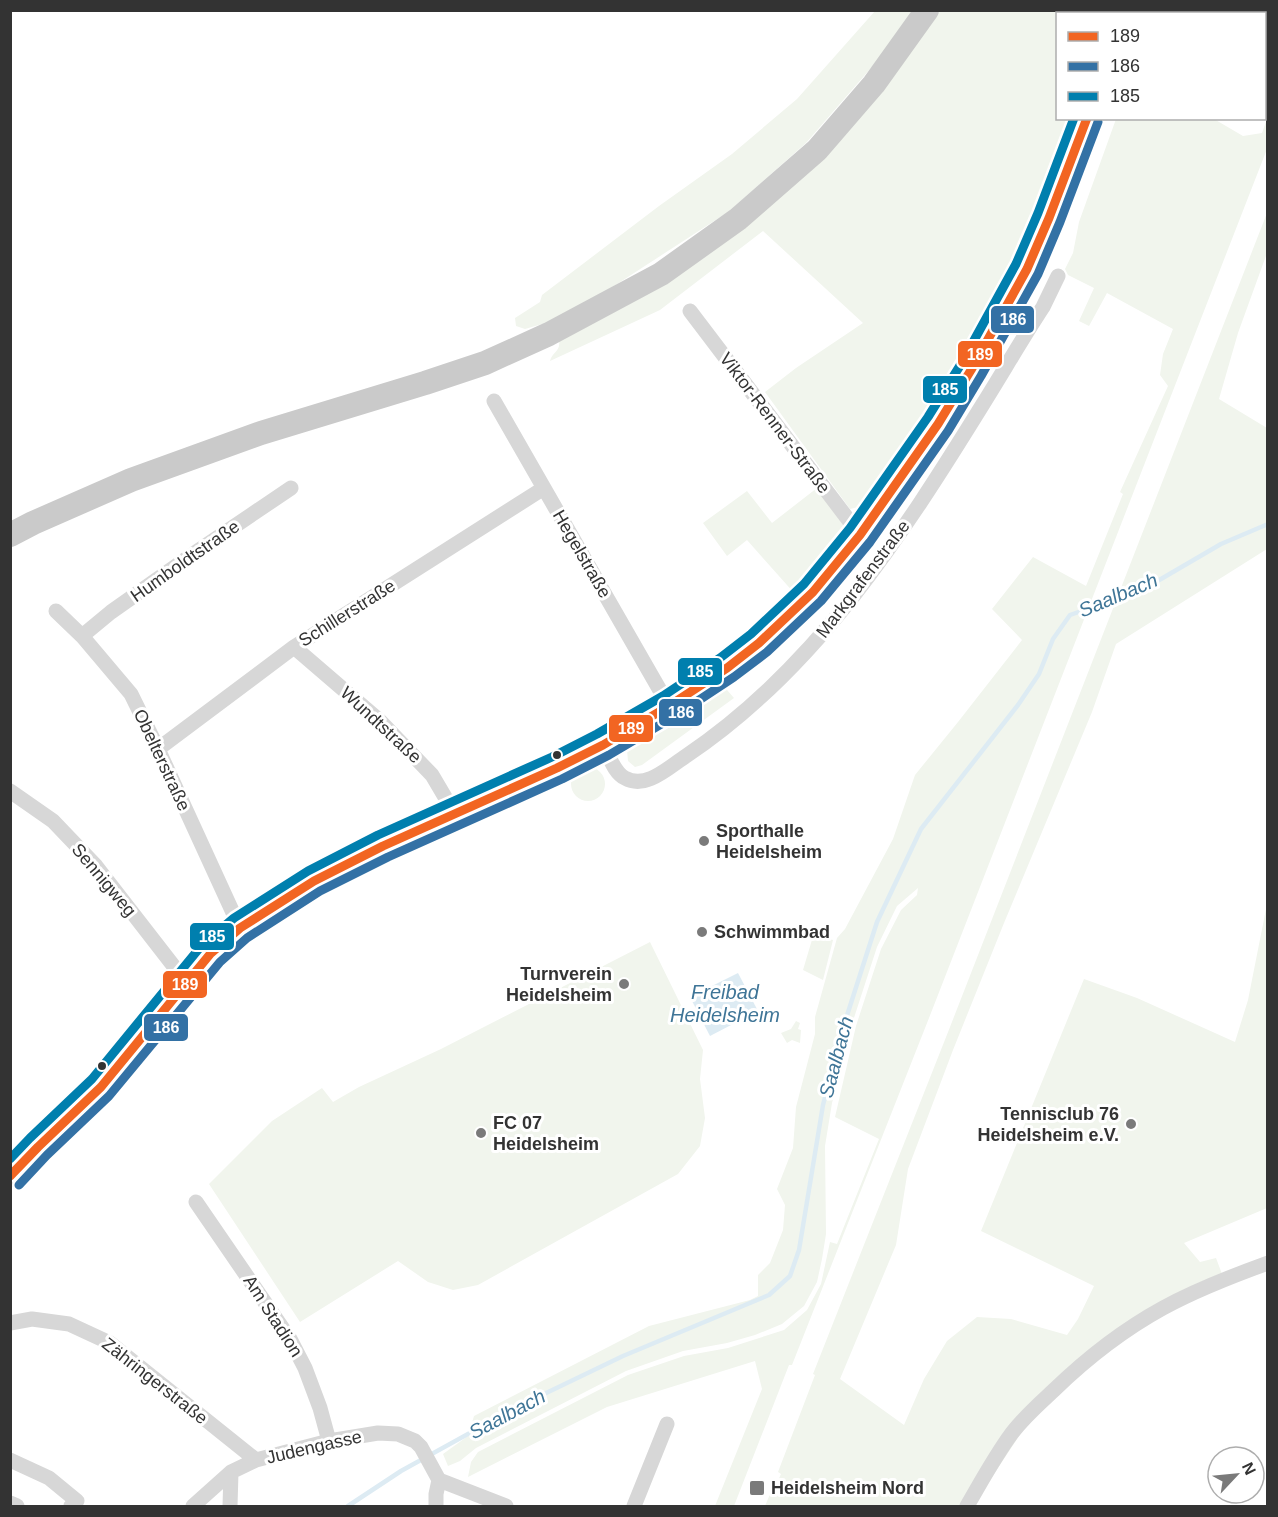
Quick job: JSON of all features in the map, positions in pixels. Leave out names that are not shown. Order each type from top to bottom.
[{"type":"main road","points":[[10,535],[130,480],[185,460],[261,433],[485,363],[549,334],[662,274],[738,219],[817,150],[874,84],[927,10]]},
{"type":"street","name":"Markgrafenstraße","points":[[10,1177],[111,1076],[211,953],[240,928],[314,881],[383,846],[603,745],[727,668],[759,643],[813,592],[860,535],[938,424],[989,339],[1027,269],[1086,120]]},
{"type":"street","name":"Markgrafenstraße","points":[[603,745],[617,772],[624,778],[643,781],[653,777],[732,721],[765,693],[800,658],[837,617],[928,491],[1043,307],[1058,276]]},
{"type":"street","name":"Viktor-Renner-Straße","points":[[690,312],[860,535]]},
{"type":"street","name":"Hegelstraße","points":[[494,401],[669,706]]},
{"type":"street","name":"Humboldtstraße","points":[[82,636],[111,612],[291,488]]},
{"type":"street","name":"Schillerstraße","points":[[158,748],[294,647],[544,488]]},
{"type":"street","name":"Obelterstraße","points":[[56,611],[82,636],[131,694],[240,928]]},
{"type":"street","name":"Wundtstraße","points":[[294,647],[380,721],[425,767],[455,814]]},
{"type":"street","name":"Sennigweg","points":[[10,791],[53,821],[96,866],[186,982]]},
{"type":"street","name":"Am Stadion","points":[[196,1202],[290,1339],[305,1368],[329,1441]]},
{"type":"street","points":[[967,1506],[1012,1433],[1026,1416],[1083,1363],[1142,1320],[1164,1307],[1220,1281],[1268,1263]]},
{"type":"street","name":"Zähringerstraße","points":[[10,1323],[32,1319],[69,1324],[110,1343],[256,1460]]},
{"type":"street","points":[[634,1506],[667,1424]]},
{"type":"street","name":"Judengasse","points":[[194,1506],[231,1472],[256,1460],[329,1441],[378,1433],[398,1434],[415,1441],[421,1447],[436,1475]]},
{"type":"street","points":[[10,1460],[50,1478],[77,1501],[71,1506]]},
{"type":"street","points":[[230,1506],[231,1472]]},
{"type":"street","points":[[436,1475],[469,1499],[506,1506]]},
{"type":"street","points":[[436,1475],[436,1506]]},
{"type":"street","points":[[10,1503],[17,1506]]},
{"type":"shaded area","points":[[875,11],[916,11],[890,46],[806,143],[728,212],[594,299],[549,322],[525,329],[516,326],[515,318],[540,302],[542,295],[732,154],[797,99]]},
{"type":"shaded area","points":[[939,11],[1098,11],[1056,12],[1056,120],[1080,120],[1020,266],[934,415],[876,499],[867,505],[850,509],[765,392],[863,323],[763,231],[660,310],[550,361],[559,347],[559,341],[695,263]]},
{"type":"shaded area","points":[[1267,119],[1267,149],[929,1018],[734,1506],[715,1506],[762,1389],[755,1361],[607,1407],[468,1477],[471,1462],[478,1452],[628,1375],[684,1356],[728,1348],[784,1330],[807,1310],[821,1284],[830,1242],[837,1244],[879,1139],[835,1117],[856,1026],[881,949],[901,910],[917,895],[918,888],[897,906],[877,947],[852,1024],[832,1103],[825,1146],[826,1234],[822,1259],[817,1282],[804,1306],[782,1324],[755,1335],[683,1351],[626,1371],[476,1448],[460,1461],[448,1466],[443,1454],[468,1436],[474,1416],[649,1326],[758,1296],[758,1275],[770,1263],[783,1230],[785,1205],[777,1189],[793,1148],[796,1107],[815,1034],[815,1017],[837,938],[845,929],[893,839],[915,775],[1022,640],[992,609],[1033,557],[1086,586],[1123,494],[1120,492],[1168,386],[1160,375],[1163,354],[1173,329],[1107,293],[1089,326],[1079,321],[1094,288],[1068,275],[1065,269],[1073,253],[1079,222],[1116,120],[1216,120],[1243,136],[1262,133]]},
{"type":"shaded area","points":[[1267,213],[1267,253],[1238,333],[1219,399],[1267,428],[1267,549],[1116,644],[1092,712],[1004,923],[908,1169],[896,1245],[840,1379],[904,1425],[924,1379],[947,1341],[977,1317],[1011,1319],[1067,1335],[1078,1319],[1094,1286],[981,1231],[1084,979],[1137,998],[1235,1042],[1248,1000],[1267,904],[1267,1208],[1184,1243],[1200,1262],[1216,1258],[1222,1274],[1076,1361],[1019,1436],[973,1506],[765,1506],[781,1474],[778,1472],[815,1375],[813,1374]]},
{"type":"shaded area","points":[[817,488],[849,529],[830,555],[795,594],[747,540],[727,556],[703,523],[747,491],[772,523]]},
{"type":"shaded area","points":[[721,683],[734,698],[642,765],[635,767],[628,761],[627,750],[632,741]]},
{"type":"shaded area","points":[[588,767],[600,772],[605,784],[600,796],[588,801],[576,796],[571,784],[576,772]]},
{"type":"shaded area","points":[[814,933],[833,940],[823,980],[803,970]]},
{"type":"shaded area","name":"FC 07 Heidelsheim","points":[[650,942],[703,1050],[700,1079],[705,1118],[700,1146],[678,1174],[478,1285],[453,1290],[428,1282],[398,1261],[300,1322],[209,1184],[272,1121],[322,1088],[333,1102]]},
{"type":"shaded area","points":[[796,1021],[800,1023],[798,1029],[801,1030],[800,1043],[792,1040],[787,1043],[781,1033],[791,1029]]},
{"type":"water","name":"Freibad Heidelsheim","points":[[738,973],[758,1011],[710,1036],[690,997]]},
{"type":"waterway","name":"Saalbach","points":[[348,1506],[401,1471],[515,1408],[623,1356],[769,1295],[790,1276],[799,1250],[823,1105],[842,1031],[877,922],[921,829],[1018,705],[1039,674],[1053,639],[1070,615],[1149,586],[1221,544],[1268,524]]},
{"type":"transit line","name":"185","points":[[10,1159],[92,1079],[202,945],[234,918],[308,871],[378,835],[552,757],[663,696],[751,634],[804,584],[850,528],[928,417],[961,364],[1016,264],[1073,120]]},
{"type":"transit line","name":"189","points":[[10,1176],[101,1087],[211,953],[240,928],[314,881],[383,846],[603,745],[727,668],[759,643],[813,592],[860,535],[938,424],[971,370],[1027,269],[1086,120]]},
{"type":"transit line","name":"186","points":[[19,1185],[109,1096],[220,962],[247,938],[320,891],[388,857],[562,779],[609,755],[675,716],[734,677],[767,652],[821,601],[870,542],[948,431],[981,376],[1038,274],[1098,122]]},
{"type":"place","name":"Sporthalle Heidelsheim","points":[[704,841]]},
{"type":"place","name":"Schwimmbad","points":[[702,932]]},
{"type":"place","name":"Turnverein Heidelsheim","points":[[624,984]]},
{"type":"place","name":"Tennisclub 76 Heidelsheim e.V.","points":[[1131,1124]]},
{"type":"place","name":"FC 07 Heidelsheim","points":[[481,1133]]},
{"type":"place","name":"Heidelsheim Nord","points":[[757,1488]]}]
